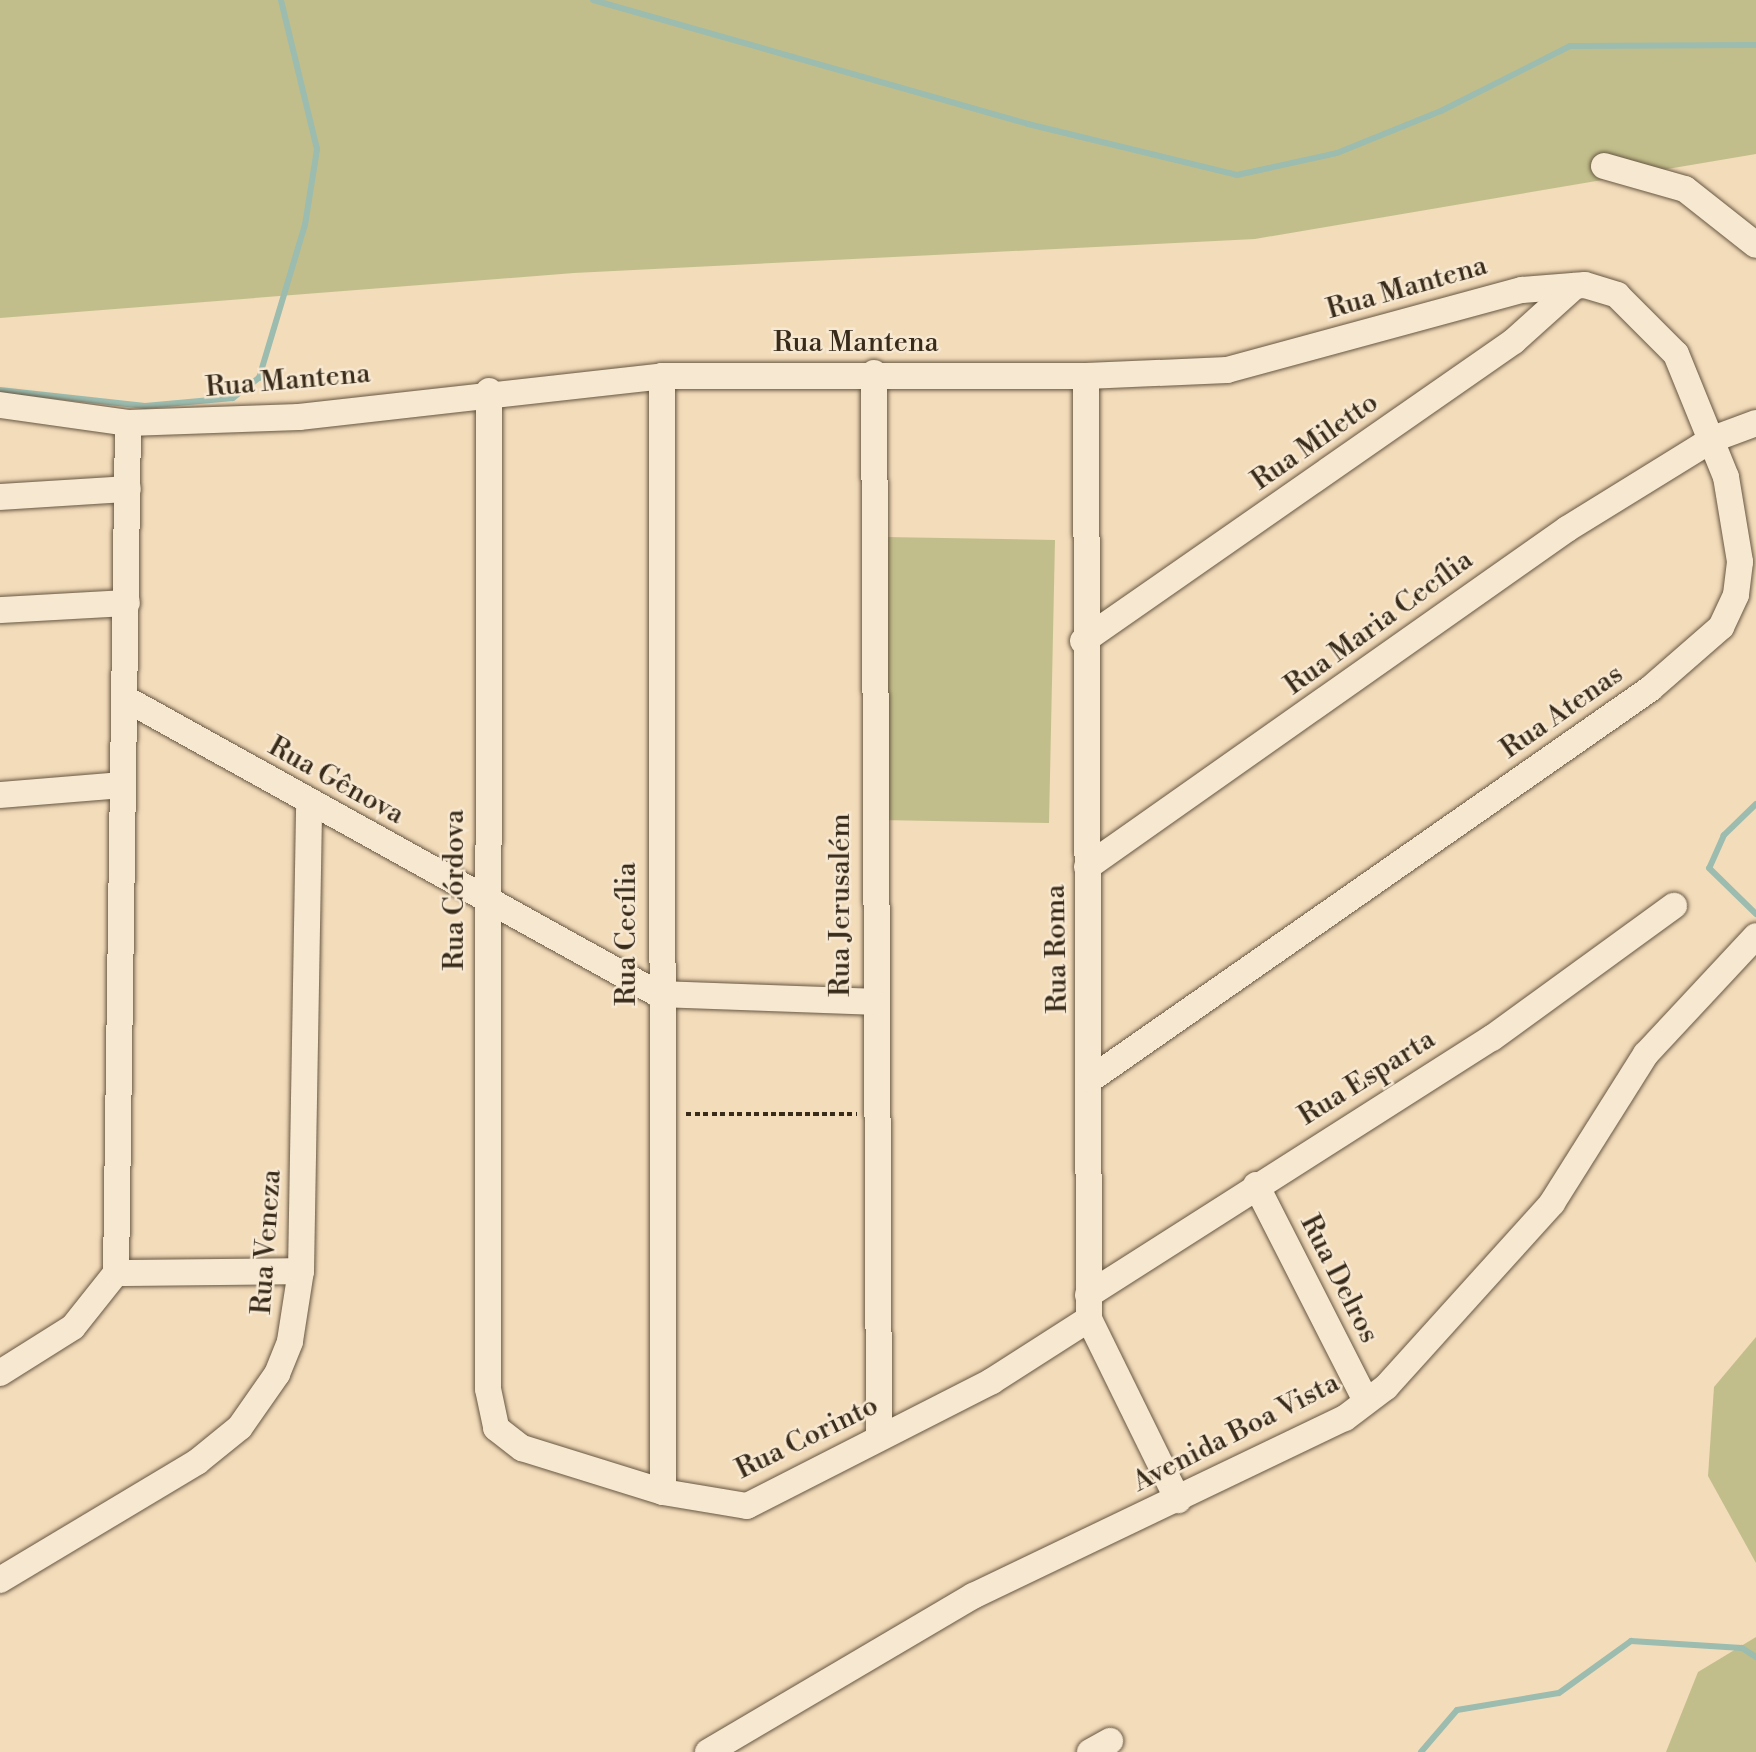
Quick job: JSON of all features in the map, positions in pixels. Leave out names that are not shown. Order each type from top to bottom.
[{"type":"street","points":[[1604,166],[1685,189],[1756,245]]},
{"type":"street","name":"Rua Mantena","points":[[0,405],[128,423],[299,417],[489,391],[662,376],[874,373],[1086,376],[1259,365],[1486,297],[1575,286]]},
{"type":"street","name":"Rua Atenas","points":[[1091,1079],[1710,642],[1736,595],[1740,562],[1733,509],[1713,439],[1686,372],[1656,328],[1617,295],[1575,286]]},
{"type":"street","name":"Rua Miletto","points":[[1083,641],[1514,341],[1575,286]]},
{"type":"street","name":"Rua Jerusalém","points":[[874,373],[873,1002],[879,1437]]},
{"type":"street","name":"Rua Cecília","points":[[662,376],[658,994],[663,1492]]},
{"type":"street","name":"Rua Roma","points":[[1086,376],[1083,641],[1091,1079],[1088,1307],[1178,1500]]},
{"type":"street","name":"Rua Córdova","points":[[488,1389],[486,900],[489,391]]},
{"type":"street","points":[[0,1373],[73,1327],[116,1273],[128,423]]},
{"type":"street","name":"Rua Maria Cecília","points":[[1087,867],[1567,529],[1713,439],[1756,423]]},
{"type":"street","points":[[0,497],[128,489]]},
{"type":"street","points":[[0,610],[127,603]]},
{"type":"street","name":"Rua Gênova","points":[[126,699],[309,803],[658,994],[873,1002]]},
{"type":"street","points":[[0,795],[122,785]]},
{"type":"street","name":"Rua Veneza","points":[[0,1580],[197,1462],[240,1427],[282,1363],[301,1271],[309,803]]},
{"type":"street","name":"Rua Esparta","points":[[1088,1307],[1256,1185],[1492,1038],[1674,906]]},
{"type":"street","name":"Avenida Boa Vista","points":[[708,1752],[973,1596],[1345,1418],[1404,1373],[1552,1203],[1646,1054],[1756,936]]},
{"type":"street","name":"Rua Delros","points":[[1256,1185],[1366,1401]]},
{"type":"street","points":[[116,1273],[301,1271]]},
{"type":"street","name":"Rua Corinto","points":[[488,1389],[496,1428],[513,1444],[663,1492],[747,1506],[992,1381],[1088,1307]]},
{"type":"path","points":[[659,1114],[876,1114]]},
{"type":"shaded area","points":[[0,0],[1756,0],[1756,154],[1255,239],[574,273],[0,318]]},
{"type":"shaded area","points":[[885,537],[1055,540],[1049,823],[879,820]]},
{"type":"shaded area","points":[[1756,1337],[1756,1563],[1708,1476],[1714,1387]]},
{"type":"shaded area","points":[[1756,1637],[1756,1752],[1666,1752],[1698,1672]]},
{"type":"waterway","points":[[0,390],[145,406],[233,398],[259,378],[305,225],[317,149],[281,0]]},
{"type":"waterway","points":[[593,0],[1028,124],[1237,175],[1337,153],[1441,111],[1570,46],[1756,45]]},
{"type":"waterway","points":[[1756,804],[1724,835],[1709,868],[1756,914]]},
{"type":"waterway","points":[[1421,1752],[1457,1710],[1559,1693],[1631,1641],[1742,1648],[1756,1657]]}]
